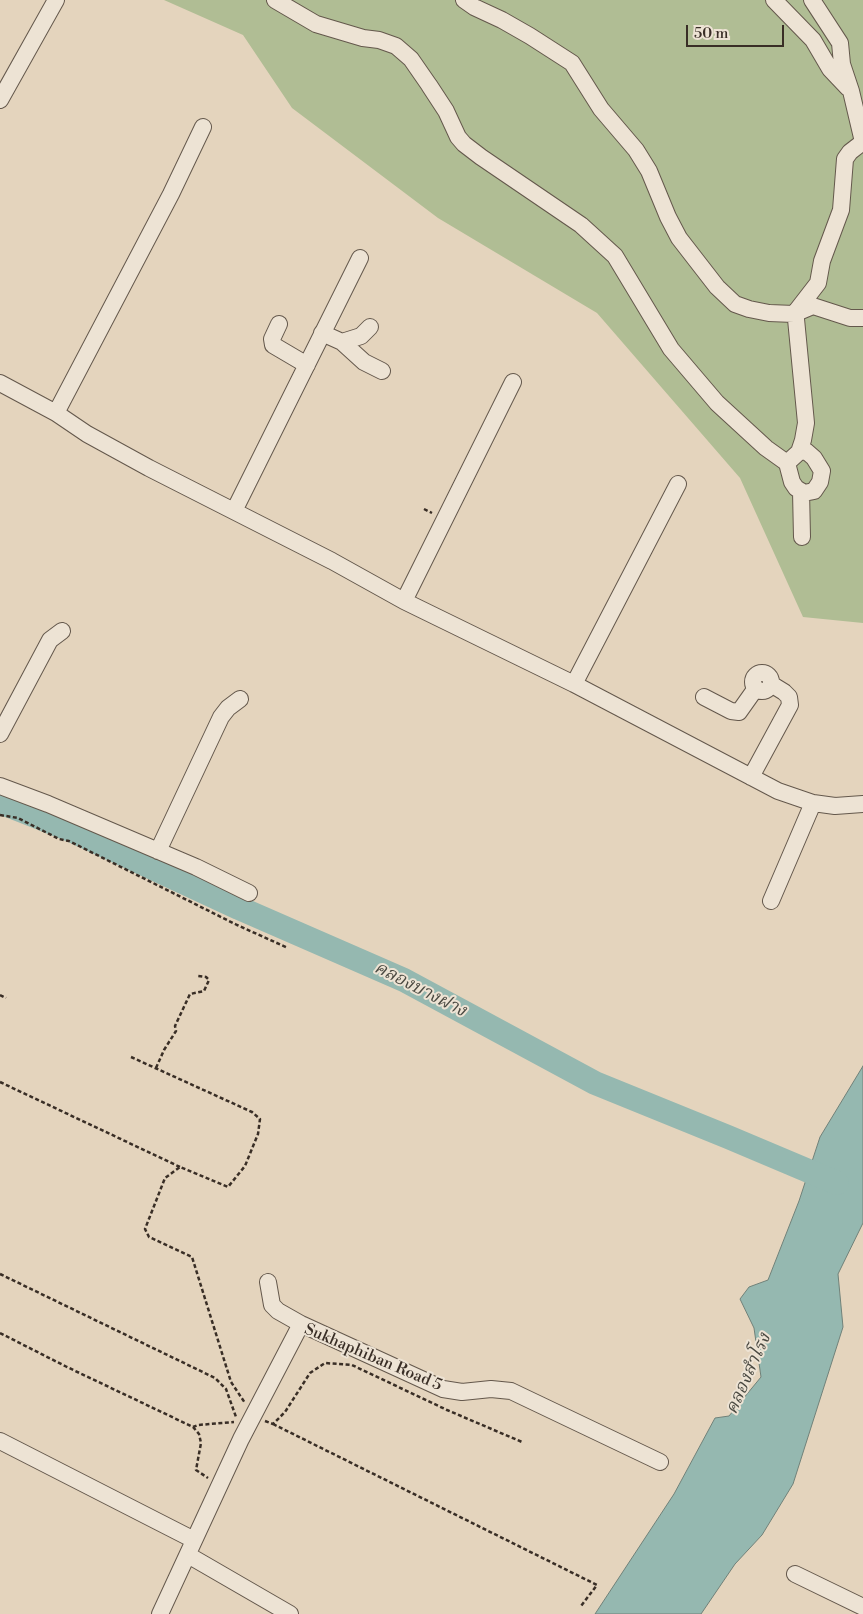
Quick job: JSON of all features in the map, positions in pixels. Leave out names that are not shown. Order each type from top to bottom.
[{"type":"street","points":[[0,100],[56,0]]},
{"type":"street","points":[[275,0],[316,24],[363,38],[380,40],[396,46],[420,72],[446,111],[458,137],[464,144],[580,225],[615,256],[671,349],[717,403],[766,448],[786,463],[796,488],[804,493],[814,491],[820,482],[822,471],[814,458],[806,451],[799,452]]},
{"type":"street","points":[[464,0],[530,36],[572,63],[601,109],[636,150],[649,171],[679,238],[717,287],[735,304],[768,313],[794,314],[813,306],[850,318],[863,318]]},
{"type":"street","points":[[774,0],[813,40],[830,70],[857,93]]},
{"type":"street","points":[[794,314],[818,283],[822,261],[841,210],[845,159],[850,152],[863,142],[857,93],[842,64],[840,43],[812,0]]},
{"type":"street","points":[[56,412],[171,194],[203,127]]},
{"type":"street","points":[[234,511],[360,258]]},
{"type":"street","points":[[786,463],[799,452],[806,423],[794,314]]},
{"type":"street","points":[[279,324],[272,339],[273,345],[307,365]]},
{"type":"street","points":[[342,342],[361,336],[370,327]]},
{"type":"street","points":[[322,333],[342,342],[364,362],[382,372]]},
{"type":"street","points":[[404,601],[513,382]]},
{"type":"street","points":[[0,384],[56,412],[88,434],[149,468],[332,561],[404,601],[574,684],[778,791],[813,803],[834,806],[863,804]]},
{"type":"street","points":[[574,684],[678,484]]},
{"type":"street","points":[[801,491],[802,537]]},
{"type":"street","points":[[0,734],[50,640],[62,631]]},
{"type":"street","points":[[704,697],[731,711],[738,712],[764,686],[784,692],[789,697],[790,705],[751,777]]},
{"type":"street","points":[[158,851],[221,717],[228,708],[240,699]]},
{"type":"street","points":[[0,786],[48,804],[158,851],[249,893]]},
{"type":"street","points":[[771,901],[813,803]]},
{"type":"street","points":[[268,1282],[272,1305],[278,1311],[301,1324]]},
{"type":"street","name":"Sukhaphiban Road 5","points":[[160,1614],[220,1486],[247,1423],[301,1324],[443,1389],[462,1392],[491,1389],[511,1391],[660,1462]]},
{"type":"street","points":[[0,1441],[191,1548],[290,1614]]},
{"type":"street","points":[[795,1574],[863,1606]]},
{"type":"path","points":[[0,815],[18,818],[59,839],[69,841],[288,948]]},
{"type":"path","points":[[156,1068],[164,1050],[176,1031],[175,1026],[190,994],[204,991],[209,980],[206,977],[198,976]]},
{"type":"path","points":[[0,995],[6,998]]},
{"type":"path","points":[[0,1082],[180,1167],[228,1187],[245,1166],[258,1134],[260,1119],[252,1112],[131,1057]]},
{"type":"path","points":[[180,1167],[165,1178],[145,1229],[149,1237],[192,1258],[230,1382],[247,1423]]},
{"type":"path","points":[[0,1274],[215,1378],[226,1390],[247,1423]]},
{"type":"path","points":[[0,1333],[67,1367],[193,1426],[199,1434],[201,1443],[196,1470],[220,1486]]},
{"type":"path","points":[[273,1424],[284,1412],[310,1372],[325,1363],[352,1365],[522,1442]]},
{"type":"path","points":[[193,1426],[233,1422],[273,1424],[597,1585],[580,1606]]},
{"type":"green space","points":[[164,0],[863,0],[863,623],[803,617],[740,478],[597,313],[438,218],[292,108],[243,35]]},
{"type":"water","points":[[863,1066],[863,1223],[838,1274],[843,1327],[793,1484],[762,1535],[735,1564],[701,1614],[595,1614],[674,1494],[715,1418],[729,1416],[761,1377],[754,1328],[740,1299],[749,1287],[768,1280],[799,1201],[820,1137]]},
{"type":"waterway","name":"คลองบางฝาง","points":[[0,802],[71,830],[239,908],[404,980],[595,1083],[837,1183]]},
{"type":"water label","name":"คลองสำโรง","points":[[749,1374]]}]
